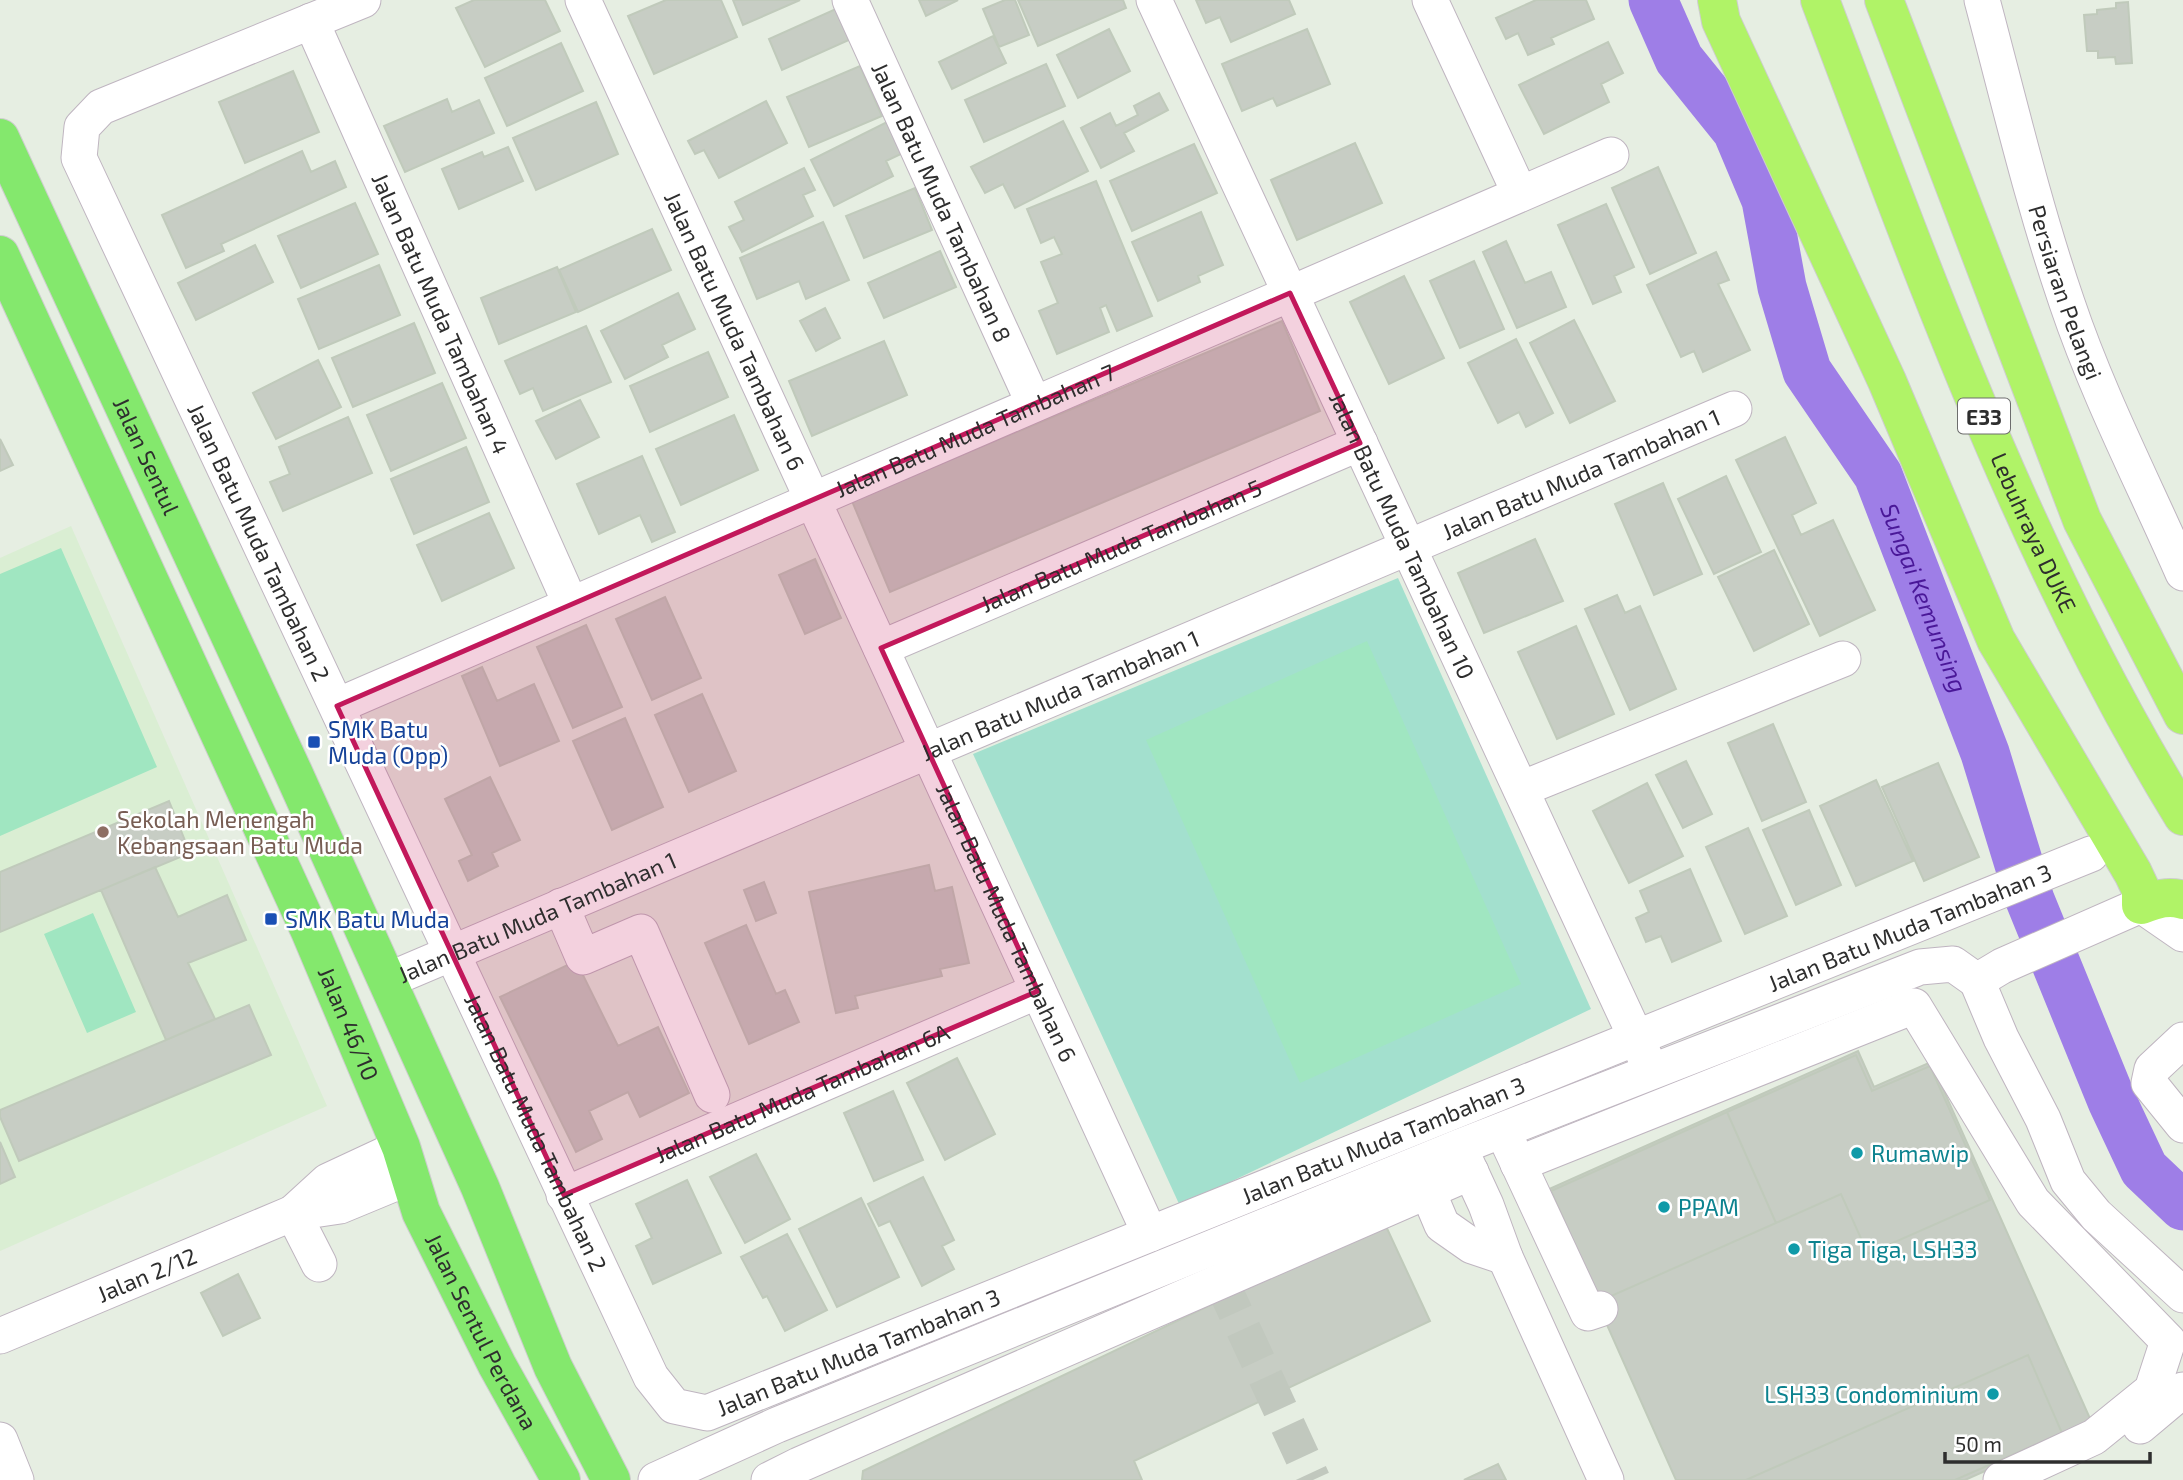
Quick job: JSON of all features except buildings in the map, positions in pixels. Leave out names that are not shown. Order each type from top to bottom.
[{"type":"highway","points":[[1717,0],[1721,20],[1887,381],[1997,640],[2133,873],[2141,890],[2141,905],[2157,899],[2183,900]]},
{"type":"highway","name":"Lebuhraya DUKE","points":[[1820,0],[1917,256],[2030,527],[2092,655],[2183,816]]},
{"type":"highway","name":"Lebuhraya DUKE","points":[[1885,0],[2082,520],[2183,715]]},
{"type":"main road","name":"Jalan Sentul","points":[[0,138],[293,772],[386,981]]},
{"type":"main road","name":"Jalan 46/10","points":[[0,255],[310,931],[365,1063],[412,1159]]},
{"type":"main road","points":[[310,931],[386,981],[480,1186]]},
{"type":"main road","points":[[365,1063],[371,1028],[386,981]]},
{"type":"main road","points":[[412,1159],[437,1130],[439,1098]]},
{"type":"main road","points":[[412,1159],[452,1164],[480,1186]]},
{"type":"main road","name":"Jalan Sentul Perdana","points":[[412,1159],[421,1212],[497,1365],[561,1480]]},
{"type":"main road","name":"Jalan Sentul Perdana","points":[[480,1186],[552,1367],[611,1480]]},
{"type":"street","points":[[312,22],[363,0]]},
{"type":"street","name":"Jalan Batu Muda Tambahan 6","points":[[583,0],[1150,1234]]},
{"type":"street","name":"Jalan Batu Muda Tambahan 8","points":[[850,0],[1034,404]]},
{"type":"street","name":"Jalan Batu Muda Tambahan 10","points":[[1154,0],[1651,1071]]},
{"type":"street","points":[[1430,0],[1520,194]]},
{"type":"street","name":"Persiaran Pelangi","points":[[1982,0],[2038,211],[2068,305],[2092,368],[2183,572]]},
{"type":"street","name":"Jalan Batu Muda Tambahan 2","points":[[312,22],[101,107],[82,127],[79,158],[651,1377],[674,1406]]},
{"type":"street","name":"Jalan Batu Muda Tambahan 4","points":[[312,22],[571,605]]},
{"type":"street","name":"Jalan Batu Muda Tambahan 7","points":[[337,706],[1611,155]]},
{"type":"street","name":"Jalan Batu Muda Tambahan 1","points":[[386,981],[1734,409]]},
{"type":"street","name":"Jalan Batu Muda Tambahan 5","points":[[881,648],[1360,443]]},
{"type":"street","points":[[1521,789],[1843,659]]},
{"type":"street","name":"Jalan Batu Muda Tambahan 3","points":[[674,1406],[707,1413],[2091,854]]},
{"type":"street","points":[[656,1480],[777,1425],[1166,1266],[1421,1177],[1465,1159],[1502,1129],[1920,967],[1953,964],[1990,974],[2141,905],[2183,934]]},
{"type":"street","points":[[561,906],[583,957],[641,932],[712,1094]]},
{"type":"street","points":[[1990,974],[2001,1038],[2043,1119],[2068,1181],[2096,1216],[2183,1295]]},
{"type":"street","name":"Jalan Batu Muda Tambahan 6A","points":[[565,1195],[1038,991]]},
{"type":"street","points":[[1518,1164],[1914,1006],[2033,1202],[2168,1341],[2152,1390],[2094,1437],[2001,1480]]},
{"type":"street","points":[[2183,1040],[2152,1069],[2149,1083],[2183,1125]]},
{"type":"street","points":[[1502,1129],[1588,1314],[1600,1308]]},
{"type":"street","name":"Jalan 2/12","points":[[0,1336],[293,1213],[328,1181],[412,1159]]},
{"type":"street","points":[[1465,1159],[1505,1256],[1605,1480]]},
{"type":"street","points":[[1421,1177],[1442,1225],[1472,1246],[1505,1256]]},
{"type":"street","points":[[777,1425],[793,1475],[1179,1299],[1421,1177]]},
{"type":"street","points":[[293,1213],[318,1264]]},
{"type":"street","points":[[1166,1266],[1179,1299]]},
{"type":"street","points":[[2040,1480],[2091,1457],[2134,1431],[2183,1390]]},
{"type":"street","points":[[0,1440],[16,1480]]},
{"type":"highlighted area","points":[[1290,293],[1360,443],[881,648],[1038,991],[564,1195],[337,706]]},
{"type":"shaded area","name":"Sekolah Menengah Kebangsaan Batu Muda","points":[[71,526],[327,1106],[0,1251],[0,558]]},
{"type":"shaded area","points":[[1398,578],[1591,1009],[1180,1206],[973,754]]},
{"type":"green space","points":[[61,548],[157,767],[0,836],[0,574]]},
{"type":"green space","points":[[1367,641],[1521,984],[1300,1083],[1146,740]]},
{"type":"green space","points":[[93,913],[136,1012],[87,1033],[44,934]]},
{"type":"waterway","name":"Sungai Kemunsing","points":[[1653,0],[1679,59],[1737,131],[1766,200],[1782,287],[1807,371],[1878,475],[1985,753],[2030,900],[2112,1101],[2144,1169],[2183,1206]]},
{"type":"tunnel","points":[[1221,1281],[1313,1480]]},
{"type":"place","name":"SMK Batu Muda (Opp)","points":[[314,742]]},
{"type":"place","name":"Sekolah Menengah Kebangsaan Batu Muda","points":[[103,832]]},
{"type":"place","name":"SMK Batu Muda","points":[[271,919]]},
{"type":"place","name":"Rumawip","points":[[1857,1153]]},
{"type":"place","name":"PPAM","points":[[1664,1207]]},
{"type":"place","name":"Tiga Tiga, LSH33","points":[[1794,1249]]},
{"type":"place","name":"LSH33 Condominium","points":[[1993,1394]]}]
